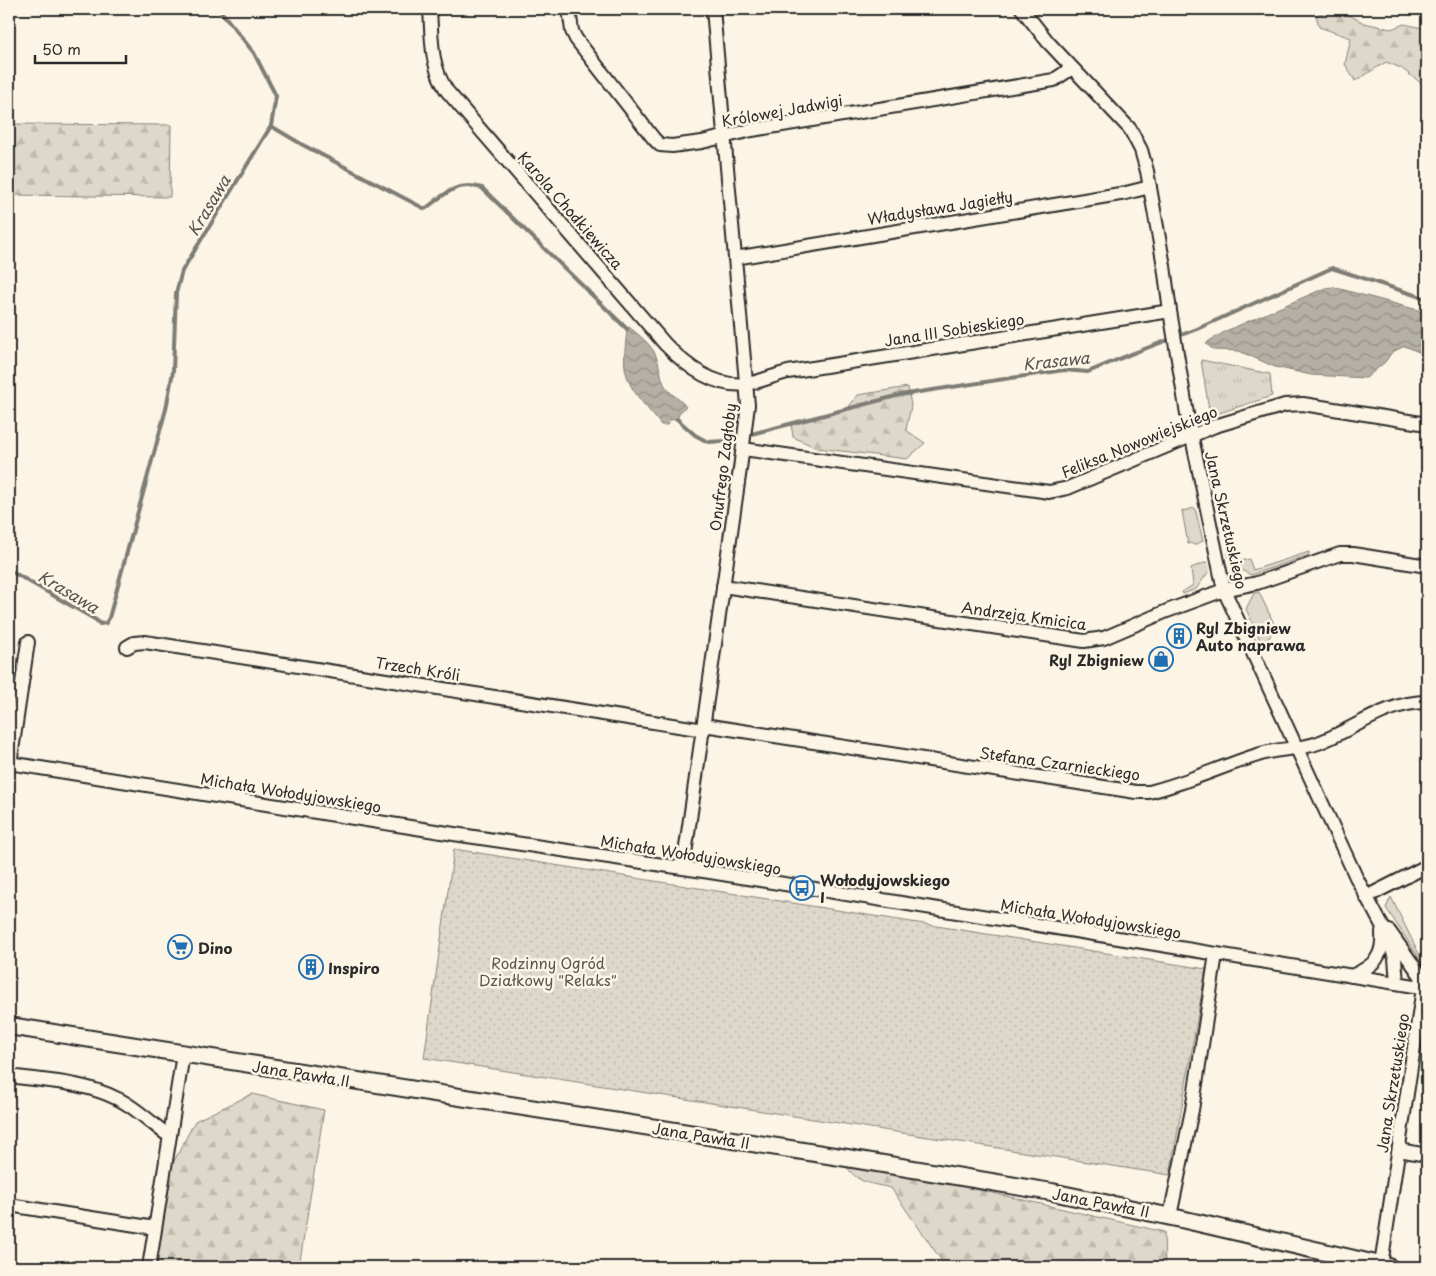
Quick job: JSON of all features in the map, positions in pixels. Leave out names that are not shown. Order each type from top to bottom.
[{"type":"main road","name":"Jana Pawła II","points":[[9,1026],[1052,1192],[1170,1216],[1385,1266]]},
{"type":"street","name":"Karola Chodkiewicza","points":[[430,9],[434,61],[438,77],[453,98],[674,353],[697,372],[723,383],[745,384]]},
{"type":"street","name":"Królowej Jadwigi","points":[[569,9],[572,31],[576,39],[660,145],[672,146],[752,130],[1054,80],[1063,76],[1072,68]]},
{"type":"street","name":"Onufrego Zagłoby","points":[[683,868],[748,405],[712,9]]},
{"type":"street","name":"Jana Skrzetuskiego","points":[[1022,9],[1048,42],[1130,129],[1141,150],[1150,187],[1192,436],[1224,590],[1366,897],[1379,919],[1395,958],[1398,983]]},
{"type":"street","name":"Władysława Jagiełły","points":[[735,258],[1126,193],[1150,187]]},
{"type":"street","name":"Jana III Sobieskiego","points":[[745,384],[788,372],[1170,311]]},
{"type":"street","name":"Feliksa Nowowiejskiego","points":[[744,440],[1049,492],[1068,488],[1215,426],[1284,404],[1296,403],[1427,424]]},
{"type":"street","name":"Andrzeja Kmicica","points":[[724,586],[1084,641],[1104,638],[1224,590],[1258,583],[1340,554],[1353,554],[1427,566]]},
{"type":"street","points":[[9,764],[28,642]]},
{"type":"street","name":"Trzech Króli","points":[[127,647],[134,643],[145,642],[704,727]]},
{"type":"street","name":"Stefana Czarnieckiego","points":[[704,727],[1136,792],[1157,790],[1264,753],[1297,749],[1326,740],[1390,708],[1411,702],[1427,702]]},
{"type":"street","name":"Michała Wołodyjowskiego","points":[[9,764],[683,868],[1425,988]]},
{"type":"street","points":[[1366,897],[1427,866]]},
{"type":"street","name":"Jana Skrzetuskiego","points":[[1352,976],[1373,964],[1382,950],[1382,930],[1379,919]]},
{"type":"street","name":"Jana Skrzetuskiego","points":[[1379,919],[1396,939],[1421,976],[1425,988],[1399,1150],[1385,1266]]},
{"type":"street","points":[[1170,1216],[1192,1110],[1216,954]]},
{"type":"street","points":[[149,1267],[183,1054]]},
{"type":"street","points":[[9,1076],[85,1087],[102,1093],[118,1099],[165,1133],[170,1134]]},
{"type":"street","points":[[1399,1150],[1427,1155]]},
{"type":"street","points":[[9,1205],[155,1228]]},
{"type":"green space","points":[[1327,11],[1349,15],[1364,23],[1391,29],[1404,24],[1427,29],[1427,78],[1421,83],[1401,68],[1386,62],[1355,81],[1345,64],[1351,38],[1319,27],[1316,15]]},
{"type":"green space","points":[[9,124],[171,125],[170,197],[9,195]]},
{"type":"green space","points":[[1201,360],[1270,374],[1272,396],[1210,416]]},
{"type":"green space","points":[[908,387],[911,406],[906,430],[925,443],[907,459],[817,448],[793,437],[791,424],[847,409],[858,395]]},
{"type":"green space","points":[[1195,508],[1203,541],[1194,545],[1188,544],[1182,511]]},
{"type":"green space","points":[[1309,552],[1309,555],[1251,575],[1231,565],[1228,553],[1241,561],[1249,559],[1253,570]]},
{"type":"green space","points":[[1207,562],[1209,571],[1196,589],[1183,594],[1182,592],[1193,585],[1191,568]]},
{"type":"green space","points":[[1259,592],[1277,630],[1272,632],[1269,638],[1261,642],[1246,609],[1254,593]]},
{"type":"green space","name":"Rodzinny Ogród Działkowy \"Relaks\"","points":[[454,849],[1206,969],[1170,1175],[424,1058]]},
{"type":"green space","points":[[1391,897],[1423,962],[1427,963],[1427,970],[1386,908]]},
{"type":"green space","points":[[252,1094],[324,1110],[299,1267],[156,1267],[172,1165],[195,1121]]},
{"type":"green space","points":[[845,1164],[909,1174],[1164,1232],[1165,1267],[946,1267],[891,1188],[859,1179]]},
{"type":"water","points":[[1333,287],[1427,314],[1427,373],[1421,353],[1405,346],[1392,352],[1385,362],[1366,378],[1311,375],[1275,367],[1239,351],[1214,350],[1206,344],[1228,330],[1325,288]]},
{"type":"water","points":[[629,327],[654,352],[664,384],[686,407],[680,412],[677,419],[670,420],[667,425],[661,425],[629,383],[625,359],[627,329]]},
{"type":"waterway","points":[[219,9],[254,53],[276,96],[271,126]]},
{"type":"waterway","name":"Krasawa","points":[[9,570],[100,624],[106,623],[109,618],[166,409],[173,371],[176,293],[182,271],[271,126],[303,145],[425,209],[451,190],[465,186],[482,188],[627,329]]},
{"type":"waterway","name":"Krasawa","points":[[677,419],[695,435],[708,442],[725,441],[900,395],[1064,370],[1088,372],[1197,329],[1332,268],[1427,299]]},
{"type":"place","name":"Ryl Zbigniew Auto naprawa","points":[[1179,636]]},
{"type":"place","name":"Ryl Zbigniew","points":[[1161,659]]},
{"type":"place","name":"Wołodyjowskiego I","points":[[802,888]]},
{"type":"place","name":"Dino","points":[[180,947]]},
{"type":"place","name":"Inspiro","points":[[311,967]]}]
